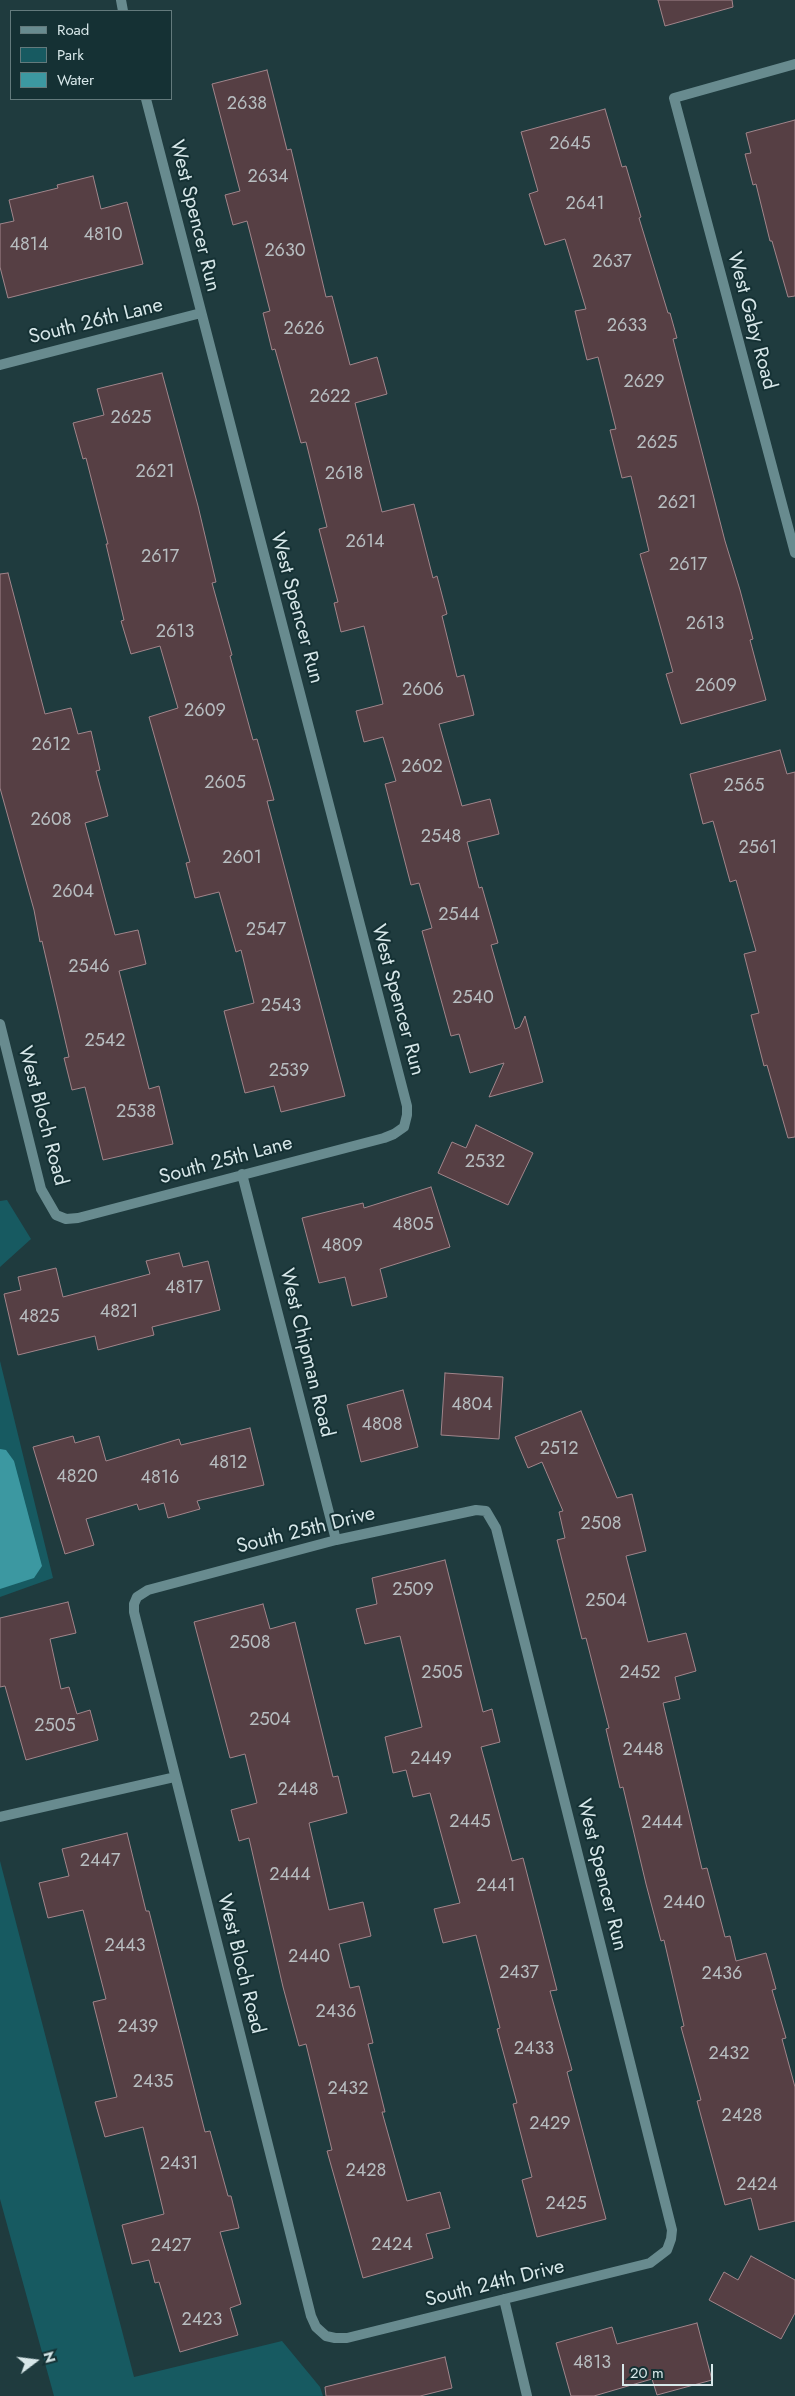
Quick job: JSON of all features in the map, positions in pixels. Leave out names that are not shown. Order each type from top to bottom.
[{"type":"street","name":"West Gaby Road","points":[[795,64],[674,98],[795,553]]},
{"type":"street","name":"West Spencer Run","points":[[146,100],[407,1106],[404,1127]]},
{"type":"street","name":"South 26th Lane","points":[[0,364],[201,313]]},
{"type":"street","name":"West Bloch Road","points":[[0,1024],[41,1189],[56,1215]]},
{"type":"street","name":"South 25th Lane","points":[[56,1215],[66,1219],[78,1218],[384,1138],[404,1127]]},
{"type":"street","name":"West Chipman Road","points":[[242,1174],[336,1540]]},
{"type":"street","name":"South 25th Drive","points":[[137,1597],[148,1590],[336,1540],[466,1510],[486,1511]]},
{"type":"street","name":"West Spencer Run","points":[[486,1511],[496,1528],[672,2230],[668,2250]]},
{"type":"street","name":"West Bloch Road","points":[[137,1597],[134,1612],[311,2316],[316,2327],[326,2336]]},
{"type":"street","points":[[0,1817],[175,1777]]},
{"type":"street","name":"South 24th Drive","points":[[326,2336],[347,2338],[650,2263],[668,2250]]},
{"type":"street","points":[[504,2299],[527,2396]]},
{"type":"green space","points":[[7,1200],[31,1239],[0,1267],[0,1201]]},
{"type":"green space","points":[[0,1361],[53,1578],[0,1597]]},
{"type":"green space","points":[[0,1861],[134,2377],[282,2341],[320,2387],[323,2396],[54,2396],[0,2199]]},
{"type":"water","points":[[0,1449],[6,1450],[14,1461],[42,1566],[34,1578],[0,1589]]},
{"type":"building","points":[[658,0],[732,0],[733,7],[665,26]]},
{"type":"building","points":[[267,70],[287,150],[291,149],[326,297],[332,296],[350,365],[377,357],[387,394],[355,403],[382,512],[414,504],[433,578],[437,576],[447,614],[442,616],[457,677],[464,675],[474,715],[439,724],[462,806],[490,799],[499,834],[467,842],[479,888],[482,887],[498,943],[491,945],[515,1029],[520,1027],[525,1016],[543,1082],[489,1097],[504,1063],[470,1073],[459,1034],[451,1036],[422,931],[432,928],[419,883],[411,885],[385,784],[396,781],[383,737],[364,742],[356,711],[383,704],[364,626],[341,632],[334,603],[338,602],[319,529],[327,527],[306,442],[301,443],[275,349],[272,350],[263,313],[270,311],[247,221],[233,225],[225,195],[240,191],[212,84]]},
{"type":"building","points":[[605,109],[622,167],[626,166],[641,217],[639,218],[677,338],[673,339],[725,541],[753,639],[750,640],[766,700],[681,724],[666,674],[673,672],[640,554],[649,551],[631,476],[622,478],[610,430],[616,429],[598,357],[587,360],[575,311],[586,309],[565,239],[545,245],[529,194],[538,191],[521,132]]},
{"type":"building","points":[[795,120],[795,296],[788,297],[772,241],[770,241],[756,184],[753,185],[745,154],[751,153],[746,133]]},
{"type":"building","points":[[93,176],[101,209],[127,202],[143,264],[8,298],[0,267],[0,224],[14,221],[9,200],[58,188],[57,185]]},
{"type":"building","points":[[162,373],[198,506],[216,582],[212,583],[232,655],[230,656],[253,740],[257,739],[274,800],[267,801],[345,1096],[281,1112],[274,1086],[245,1093],[224,1011],[254,1003],[241,950],[236,952],[219,892],[195,898],[186,863],[190,862],[149,717],[178,708],[160,646],[131,654],[121,621],[124,620],[106,544],[108,544],[86,458],[83,459],[73,423],[104,415],[97,389]]},
{"type":"building","points":[[8,573],[45,714],[71,708],[78,734],[91,731],[100,770],[96,771],[108,816],[85,823],[115,935],[138,930],[146,964],[119,971],[149,1089],[159,1086],[173,1144],[103,1160],[85,1087],[72,1090],[64,1058],[69,1057],[42,941],[40,942],[34,910],[0,788],[0,574]]},
{"type":"building","points":[[780,750],[787,774],[795,772],[795,1137],[788,1138],[767,1065],[764,1066],[751,1015],[759,1013],[744,954],[756,951],[736,880],[730,882],[713,821],[703,824],[690,774]]},
{"type":"building","points":[[476,1125],[533,1153],[508,1205],[438,1173],[452,1142],[466,1148]]},
{"type":"building","points":[[431,1187],[450,1247],[380,1269],[387,1297],[352,1306],[345,1277],[319,1283],[302,1218],[363,1203],[364,1208]]},
{"type":"building","points":[[179,1253],[183,1267],[208,1261],[220,1310],[152,1327],[154,1335],[98,1350],[95,1336],[18,1355],[4,1294],[21,1290],[18,1277],[56,1268],[63,1297],[150,1274],[146,1261]]},
{"type":"building","points":[[445,1373],[503,1377],[499,1439],[441,1435]]},
{"type":"building","points":[[403,1390],[418,1447],[361,1462],[347,1405]]},
{"type":"building","points":[[581,1411],[617,1498],[632,1494],[646,1551],[626,1556],[648,1642],[686,1633],[696,1671],[675,1677],[680,1699],[663,1703],[702,1869],[707,1868],[725,1937],[730,1936],[736,1961],[766,1953],[776,1989],[772,1990],[786,2038],[782,2039],[795,2087],[795,2221],[759,2230],[751,2198],[725,2205],[697,2101],[701,2100],[681,2027],[684,2026],[664,1940],[661,1941],[623,1787],[620,1788],[606,1729],[609,1728],[586,1638],[582,1639],[557,1540],[565,1538],[559,1512],[563,1511],[542,1462],[528,1468],[515,1437]]},
{"type":"building","points":[[250,1428],[264,1485],[197,1501],[200,1509],[168,1518],[164,1503],[139,1510],[137,1504],[86,1519],[94,1545],[65,1554],[33,1447],[73,1436],[75,1443],[99,1436],[106,1461],[179,1439],[181,1445]]},
{"type":"building","points":[[445,1560],[483,1712],[492,1709],[500,1742],[481,1747],[512,1861],[523,1858],[557,1990],[550,1991],[572,2070],[567,2072],[606,2219],[537,2237],[522,2180],[532,2177],[513,2104],[517,2103],[497,2029],[500,2028],[476,1935],[443,1943],[434,1909],[460,1903],[430,1793],[413,1797],[406,1770],[393,1773],[385,1737],[422,1727],[400,1636],[365,1644],[356,1609],[377,1604],[372,1578]]},
{"type":"building","points":[[68,1602],[76,1633],[50,1639],[61,1689],[69,1687],[77,1714],[90,1710],[98,1740],[26,1760],[5,1686],[0,1687],[0,1618]]},
{"type":"building","points":[[263,1604],[270,1629],[295,1622],[333,1777],[338,1776],[347,1813],[309,1823],[329,1910],[363,1902],[371,1936],[339,1944],[350,1988],[359,1986],[373,2043],[368,2044],[385,2112],[382,2112],[407,2201],[440,2192],[450,2228],[426,2234],[433,2258],[363,2278],[327,2151],[332,2150],[306,2044],[299,2046],[283,1987],[249,1838],[239,1841],[231,1810],[257,1803],[245,1754],[230,1758],[194,1622]]},
{"type":"building","points":[[127,1833],[146,1911],[149,1911],[205,2132],[210,2131],[228,2196],[231,2196],[239,2228],[220,2232],[241,2304],[230,2308],[238,2335],[180,2352],[159,2282],[155,2283],[149,2260],[132,2264],[122,2225],[164,2214],[143,2127],[105,2137],[95,2102],[117,2097],[93,2002],[106,1999],[83,1910],[48,1918],[39,1883],[69,1876],[62,1849]]},
{"type":"building","points":[[751,2256],[795,2280],[795,2313],[781,2339],[709,2300],[724,2272],[738,2280]]},
{"type":"building","points":[[697,2323],[712,2380],[657,2395],[652,2379],[594,2396],[571,2396],[556,2343],[612,2327],[617,2344]]},
{"type":"building","points":[[445,2357],[452,2388],[420,2396],[326,2396],[325,2387]]}]
